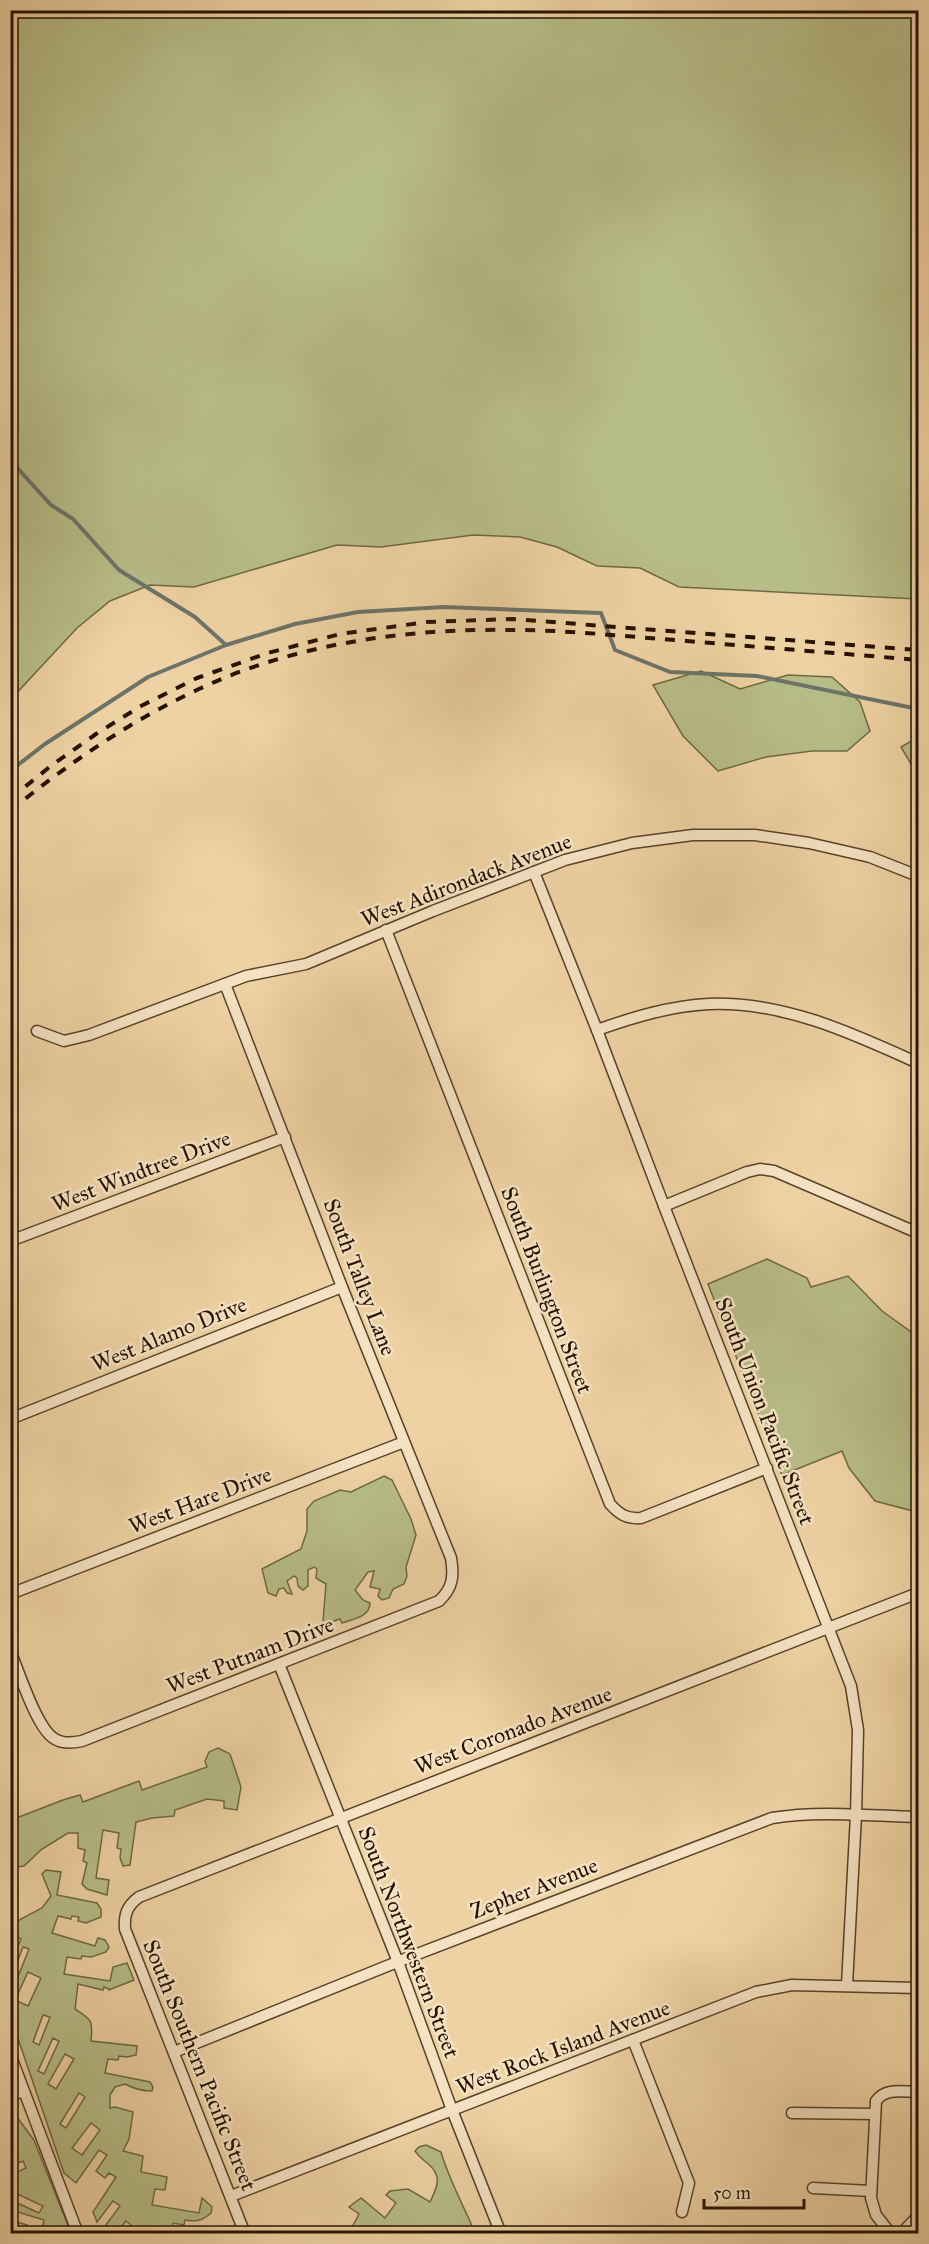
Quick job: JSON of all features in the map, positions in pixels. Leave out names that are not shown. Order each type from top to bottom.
[{"type":"street","name":"West Adirondack Avenue","points":[[38,1031],[64,1041],[88,1035],[246,976],[306,964],[565,860],[632,843],[693,835],[755,835],[809,843],[870,857],[918,876]]},
{"type":"street","name":"South Union Pacific Street","points":[[534,872],[851,1686],[856,1711],[856,1815],[847,1985]]},
{"type":"street","name":"South Burlington Street","points":[[386,930],[610,1504],[617,1513],[628,1519],[641,1518],[767,1468]]},
{"type":"street","name":"South Talley Lane","points":[[225,984],[342,1287],[451,1558],[452,1585]]},
{"type":"street","points":[[597,1030],[662,1010],[709,1004],[733,1004],[791,1013],[819,1021],[918,1063]]},
{"type":"street","name":"West Windtree Drive","points":[[10,1241],[285,1137]]},
{"type":"street","points":[[664,1206],[747,1172],[760,1169],[774,1171],[918,1233]]},
{"type":"street","name":"West Alamo Drive","points":[[10,1419],[342,1287]]},
{"type":"street","name":"West Hare Drive","points":[[10,1594],[404,1442]]},
{"type":"street","name":"West Putnam Drive","points":[[10,1651],[42,1727],[54,1739],[69,1743],[82,1741],[439,1601],[452,1585]]},
{"type":"street","name":"West Coronado Avenue","points":[[127,1910],[139,1896],[918,1593]]},
{"type":"street","name":"South Northwestern Street","points":[[279,1664],[398,1962],[452,2110],[501,2234]]},
{"type":"street","name":"Zepher Avenue","points":[[174,2052],[398,1962],[772,1818],[794,1814],[831,1813],[918,1817]]},
{"type":"street","name":"South Southern Pacific Street","points":[[127,1910],[125,1929],[246,2234]]},
{"type":"street","name":"West Rock Island Avenue","points":[[231,2196],[774,1987],[847,1985],[918,1988]]},
{"type":"street","points":[[633,2040],[690,2183],[682,2212]]},
{"type":"street","points":[[10,2054],[78,2234]]},
{"type":"street","points":[[10,2094],[24,2091]]},
{"type":"street","points":[[891,2234],[872,2206],[876,2102],[880,2095],[887,2092],[918,2092]]},
{"type":"street","points":[[792,2113],[875,2114]]},
{"type":"street","points":[[813,2188],[871,2191]]},
{"type":"street","points":[[901,2234],[918,2216]]},
{"type":"green space","points":[[11,10],[918,11],[918,599],[679,587],[640,568],[597,566],[557,547],[520,537],[473,535],[381,547],[337,545],[194,587],[150,585],[110,601],[77,628],[11,699]]},
{"type":"green space","points":[[701,671],[740,689],[788,675],[832,677],[860,702],[870,731],[847,751],[812,751],[766,757],[718,771],[683,736],[653,685]]},
{"type":"green space","points":[[918,737],[918,776],[901,747]]},
{"type":"green space","points":[[767,1259],[807,1278],[811,1287],[848,1276],[882,1311],[918,1337],[917,1512],[875,1501],[849,1468],[842,1451],[782,1475],[708,1284]]},
{"type":"green space","points":[[384,1476],[392,1480],[411,1519],[416,1535],[406,1567],[407,1576],[404,1584],[393,1589],[389,1598],[382,1600],[378,1596],[380,1589],[370,1587],[374,1571],[368,1572],[355,1590],[363,1600],[370,1603],[367,1611],[360,1617],[342,1623],[340,1619],[334,1621],[328,1629],[323,1627],[326,1584],[316,1578],[317,1569],[314,1567],[308,1570],[308,1586],[303,1590],[298,1586],[297,1578],[294,1576],[287,1581],[292,1594],[287,1593],[284,1588],[279,1589],[276,1596],[268,1593],[262,1569],[301,1549],[307,1531],[307,1509],[314,1501],[340,1490],[351,1492]]},
{"type":"green space","points":[[218,1748],[230,1754],[241,1787],[237,1810],[224,1808],[224,1801],[207,1799],[175,1810],[174,1816],[136,1822],[130,1865],[123,1866],[120,1858],[121,1849],[117,1848],[119,1833],[103,1830],[96,1878],[109,1880],[107,1895],[87,1889],[82,1884],[87,1863],[83,1861],[85,1850],[78,1848],[78,1833],[68,1833],[42,1849],[24,1866],[17,1867],[11,1864],[11,1820],[63,1800],[80,1795],[83,1802],[139,1781],[142,1790],[207,1767],[205,1761],[209,1752]]},
{"type":"green space","points":[[46,1870],[61,1872],[57,1895],[97,1903],[101,1909],[101,1917],[86,1923],[78,1921],[79,1917],[72,1916],[71,1919],[58,1916],[52,1933],[95,1946],[98,1938],[105,1940],[109,1947],[106,1952],[91,1957],[82,1956],[81,1959],[67,1957],[64,1974],[110,1981],[113,1967],[127,1963],[134,1980],[109,1990],[104,1987],[103,1990],[78,1984],[75,2009],[90,2021],[91,2041],[137,2046],[136,2055],[119,2056],[118,2060],[108,2059],[105,2073],[150,2082],[153,2087],[152,2091],[144,2091],[125,2084],[115,2087],[110,2095],[110,2108],[115,2107],[133,2112],[129,2139],[123,2151],[143,2156],[141,2172],[167,2177],[165,2190],[155,2189],[152,2205],[199,2213],[202,2198],[212,2207],[211,2213],[202,2219],[185,2220],[184,2225],[173,2223],[171,2233],[126,2233],[132,2226],[126,2221],[116,2233],[100,2233],[120,2206],[113,2201],[97,2222],[93,2212],[116,2177],[109,2173],[105,2178],[96,2171],[107,2155],[99,2150],[76,2183],[64,2173],[11,2018],[11,1988],[13,1989],[29,1949],[23,1947],[11,1978],[11,1961],[21,1939],[14,1935],[11,1943],[11,1930],[19,1920],[42,1908],[51,1896],[42,1874]],"holes":[[[28,1972],[41,1978],[28,2006],[15,2000]],[[43,2015],[50,2017],[39,2045],[33,2042]],[[53,2038],[59,2041],[44,2074],[38,2071]],[[65,2054],[74,2059],[56,2089],[48,2084]],[[79,2093],[85,2097],[66,2128],[60,2124]],[[91,2123],[100,2130],[82,2155],[72,2148]]]},
{"type":"green space","points":[[11,2109],[34,2140],[71,2233],[32,2233],[34,2227],[42,2229],[44,2220],[11,2210],[11,2200],[39,2213],[43,2206],[11,2191],[11,2175],[26,2168],[23,2161],[11,2166]]},
{"type":"green space","points":[[426,2145],[441,2152],[452,2183],[475,2233],[340,2233],[351,2229],[359,2214],[349,2207],[361,2198],[385,2218],[396,2203],[386,2195],[390,2191],[408,2189],[430,2202],[437,2186],[437,2176],[435,2171],[415,2151]]},
{"type":"green space","points":[[11,2220],[27,2225],[25,2231],[31,2233],[11,2233]]},
{"type":"waterway","points":[[10,460],[51,505],[73,519],[119,570],[195,617],[226,645]]},
{"type":"waterway","points":[[10,771],[45,744],[148,677],[226,645],[295,624],[358,612],[444,607],[601,613],[615,650],[670,672],[757,676],[918,709]]},
{"type":"railway","points":[[10,799],[52,765],[141,706],[197,678],[268,653],[340,634],[427,622],[512,619],[918,650]]},
{"type":"railway","points":[[10,811],[101,744],[173,701],[235,673],[312,650],[352,642],[432,632],[532,630],[918,660]]}]
